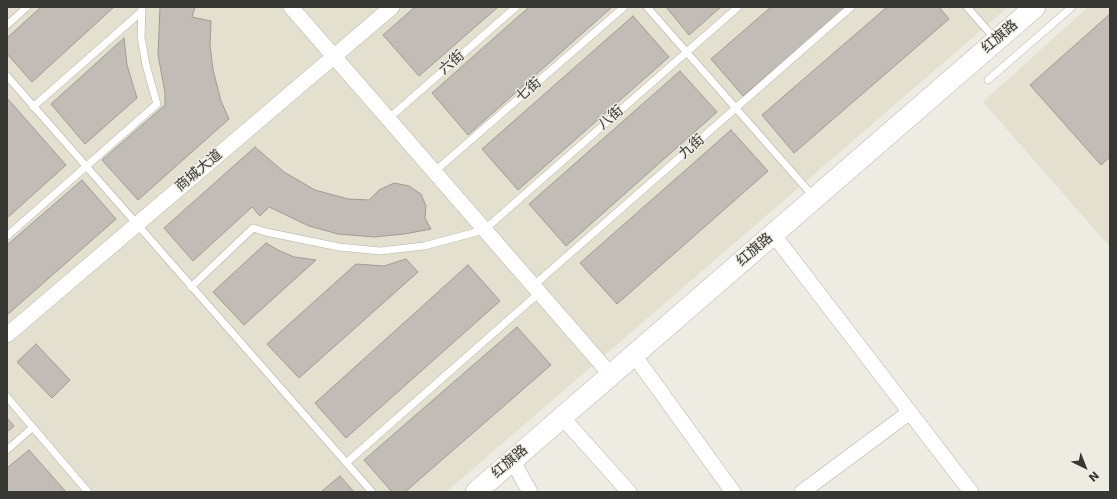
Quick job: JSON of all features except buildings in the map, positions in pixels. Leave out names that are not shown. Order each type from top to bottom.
[{"type":"street","points":[[291,7],[611,375]]},
{"type":"street","name":"商城大道","points":[[7,335],[392,7]]},
{"type":"street","name":"红旗路","points":[[476,492],[1035,7]]},
{"type":"street","points":[[774,234],[971,492]]},
{"type":"street","points":[[634,355],[733,492]]},
{"type":"street","points":[[802,492],[910,412]]},
{"type":"street","points":[[562,417],[629,492]]},
{"type":"street","points":[[512,460],[530,492]]},
{"type":"lane","points":[[7,25],[27,7]]},
{"type":"lane","name":"六街","points":[[388,119],[516,7]]},
{"type":"lane","name":"七街","points":[[434,172],[624,7]]},
{"type":"lane","points":[[647,7],[815,198]]},
{"type":"lane","name":"八街","points":[[484,230],[738,7]]},
{"type":"lane","name":"九街","points":[[346,463],[736,108],[851,7]]},
{"type":"lane","points":[[967,7],[996,40]]},
{"type":"lane","points":[[988,80],[1072,7]]},
{"type":"lane","points":[[33,107],[141,9]]},
{"type":"lane","points":[[7,236],[157,104],[146,65],[141,9]]},
{"type":"lane","points":[[7,76],[136,225],[372,492]]},
{"type":"lane","points":[[191,287],[253,228],[339,247],[380,251],[424,246],[484,230]]},
{"type":"lane","points":[[7,397],[88,492]]},
{"type":"lane","points":[[7,450],[33,427]]},
{"type":"shaded area","points":[[7,7],[1008,7],[446,492],[7,492]]},
{"type":"shaded area","points":[[1088,7],[1110,7],[1110,247],[983,102]]}]
